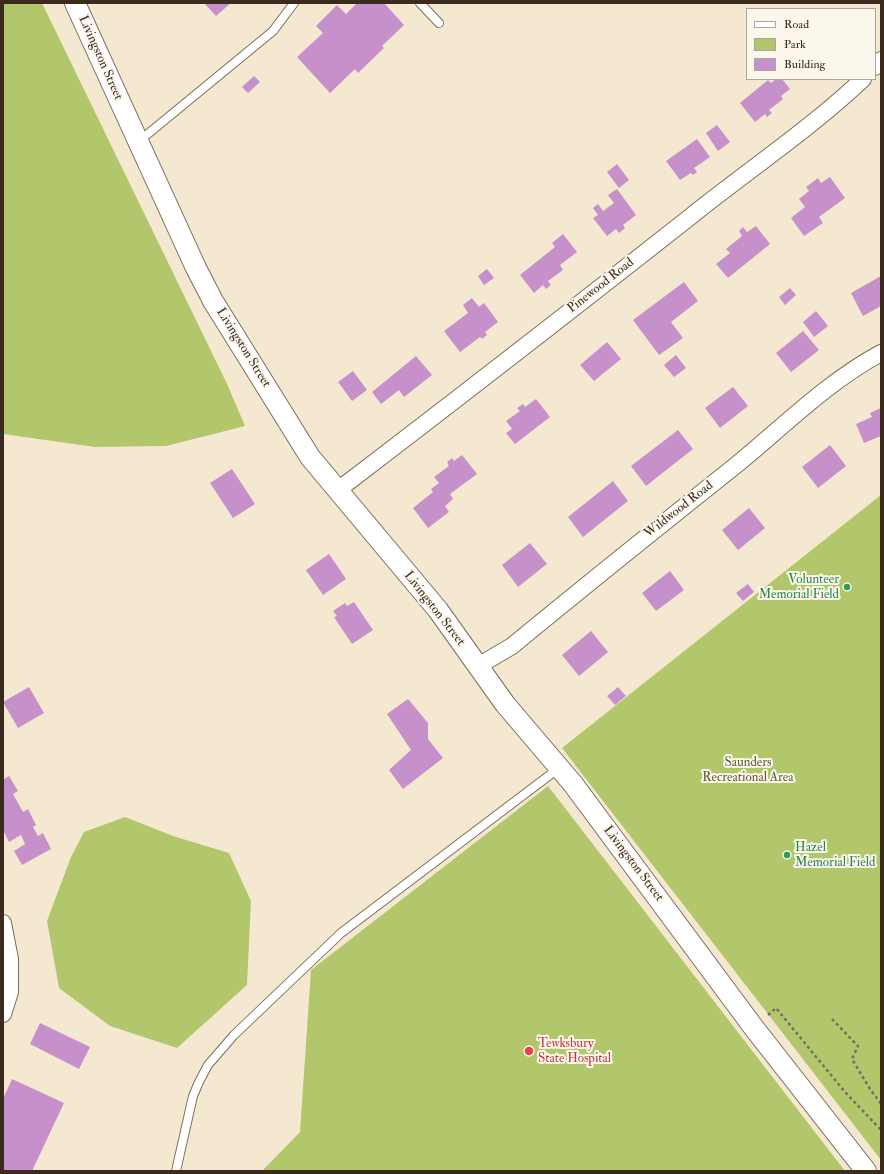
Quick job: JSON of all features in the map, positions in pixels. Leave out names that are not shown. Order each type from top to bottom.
[{"type":"street","name":"Livingston Street","points":[[75,3],[196,268],[213,301],[310,457],[438,610],[505,704],[559,768],[663,904],[753,1026],[866,1171]]},
{"type":"street","name":"Pinewood Road","points":[[338,490],[481,381],[713,198],[804,129],[861,80]]},
{"type":"street","name":"Wildwood Road","points":[[478,666],[512,646],[736,465],[810,402],[868,360],[881,353]]},
{"type":"street","points":[[3,924],[10,959],[10,992],[3,1014]]},
{"type":"lane","points":[[138,142],[273,31],[294,3]]},
{"type":"lane","points":[[420,3],[438,23]]},
{"type":"lane","points":[[176,1171],[193,1096],[208,1065],[234,1035],[341,933],[559,768]]},
{"type":"path","points":[[753,1026],[776,1008],[845,1092],[881,1130]]},
{"type":"path","points":[[832,1019],[858,1046],[852,1058],[870,1089],[881,1104]]},
{"type":"green space","points":[[3,3],[42,3],[228,386],[245,426],[166,446],[95,447],[3,434]]},
{"type":"green space","name":"Saunders Recreational Area","points":[[881,495],[881,1160],[562,748]]},
{"type":"green space","name":"Tewksbury State Hospital","points":[[548,786],[845,1171],[262,1171],[300,1132],[311,970]]},
{"type":"green space","points":[[125,817],[173,836],[229,853],[251,901],[247,985],[177,1048],[110,1026],[59,988],[47,921],[71,857],[84,832]]},
{"type":"building","points":[[204,3],[231,3],[216,16]]},
{"type":"building","points":[[357,3],[384,3],[404,25],[382,46],[384,48],[358,73],[355,69],[330,93],[297,57],[323,33],[316,26],[337,5],[346,14]]},
{"type":"building","points":[[254,76],[260,82],[248,93],[242,87]]},
{"type":"building","points":[[768,80],[771,83],[775,80],[783,80],[790,89],[781,96],[783,99],[769,110],[772,113],[767,117],[765,114],[755,122],[740,103]]},
{"type":"building","points":[[717,125],[730,142],[718,151],[706,133]]},
{"type":"building","points":[[697,139],[710,157],[694,168],[697,172],[693,175],[691,173],[680,180],[666,161]]},
{"type":"building","points":[[617,164],[629,180],[619,188],[607,172]]},
{"type":"building","points":[[830,177],[845,198],[819,217],[823,223],[804,236],[791,218],[805,207],[799,199],[809,191],[806,187],[818,178],[821,183]]},
{"type":"building","points":[[617,189],[636,215],[623,225],[625,228],[619,233],[616,229],[607,236],[593,218],[598,215],[593,208],[598,204],[603,211],[614,203],[608,195]]},
{"type":"building","points":[[756,226],[770,244],[728,278],[716,264],[730,253],[726,249],[742,236],[739,231],[743,227],[747,232]]},
{"type":"building","points":[[563,234],[577,252],[560,265],[563,270],[548,281],[551,285],[546,289],[543,285],[534,293],[520,275],[555,247],[552,243]]},
{"type":"building","points":[[487,269],[494,278],[484,285],[478,276]]},
{"type":"building","points":[[881,276],[881,306],[863,316],[851,293]]},
{"type":"building","points":[[684,282],[698,301],[671,322],[683,338],[659,355],[633,320]]},
{"type":"building","points":[[790,288],[796,295],[785,305],[779,297]]},
{"type":"building","points":[[472,298],[479,307],[484,303],[498,322],[485,332],[487,335],[482,339],[480,337],[460,352],[444,331],[468,313],[463,305]]},
{"type":"building","points":[[816,311],[828,326],[814,337],[803,322]]},
{"type":"building","points":[[803,331],[819,350],[791,372],[776,353]]},
{"type":"building","points":[[607,342],[621,359],[594,381],[580,365]]},
{"type":"building","points":[[676,355],[686,368],[674,377],[664,365]]},
{"type":"building","points":[[416,356],[432,375],[404,397],[399,390],[381,404],[372,392]]},
{"type":"building","points":[[353,371],[367,390],[352,401],[338,382]]},
{"type":"building","points":[[733,387],[748,406],[720,428],[705,408]]},
{"type":"building","points":[[536,399],[550,417],[515,444],[506,433],[512,429],[506,421],[520,411],[517,408],[523,404],[525,407]]},
{"type":"building","points":[[881,408],[881,436],[864,443],[856,424],[872,417],[870,413]]},
{"type":"building","points":[[678,430],[693,449],[646,486],[631,466]]},
{"type":"building","points":[[830,445],[846,466],[818,488],[802,467]]},
{"type":"building","points":[[462,455],[477,474],[450,494],[453,499],[445,506],[449,512],[428,528],[413,508],[433,492],[431,489],[439,483],[434,477],[449,466],[447,462],[452,458],[454,461]]},
{"type":"building","points":[[232,469],[255,504],[233,518],[210,483]]},
{"type":"building","points":[[613,481],[628,501],[583,537],[568,517]]},
{"type":"building","points":[[749,508],[765,528],[738,550],[722,530]]},
{"type":"building","points":[[530,543],[547,564],[518,587],[502,565]]},
{"type":"building","points":[[329,554],[346,579],[323,595],[306,570]]},
{"type":"building","points":[[670,571],[684,590],[656,611],[642,593]]},
{"type":"building","points":[[748,584],[754,592],[743,601],[736,593]]},
{"type":"building","points":[[354,602],[373,630],[352,644],[334,617],[337,616],[333,611],[345,603],[347,606]]},
{"type":"building","points":[[591,631],[608,652],[579,676],[562,655]]},
{"type":"building","points":[[29,687],[44,713],[18,728],[3,702]]},
{"type":"building","points":[[618,687],[626,696],[615,705],[607,696]]},
{"type":"building","points":[[408,699],[428,723],[428,739],[443,758],[403,789],[389,770],[411,750],[387,714]]},
{"type":"building","points":[[3,776],[4,779],[9,776],[18,791],[13,794],[23,812],[28,809],[36,825],[33,827],[38,836],[43,833],[51,849],[22,865],[14,851],[25,844],[21,835],[9,842],[3,830]]},
{"type":"building","points":[[40,1023],[90,1047],[79,1069],[30,1044]]},
{"type":"building","points":[[12,1079],[64,1103],[32,1171],[3,1171],[3,1099]]},
{"type":"place","name":"Volunteer Memorial Field","points":[[847,587]]},
{"type":"place","name":"Hazel Memorial Field","points":[[787,855]]},
{"type":"place","name":"Tewksbury State Hospital","points":[[529,1051]]}]
